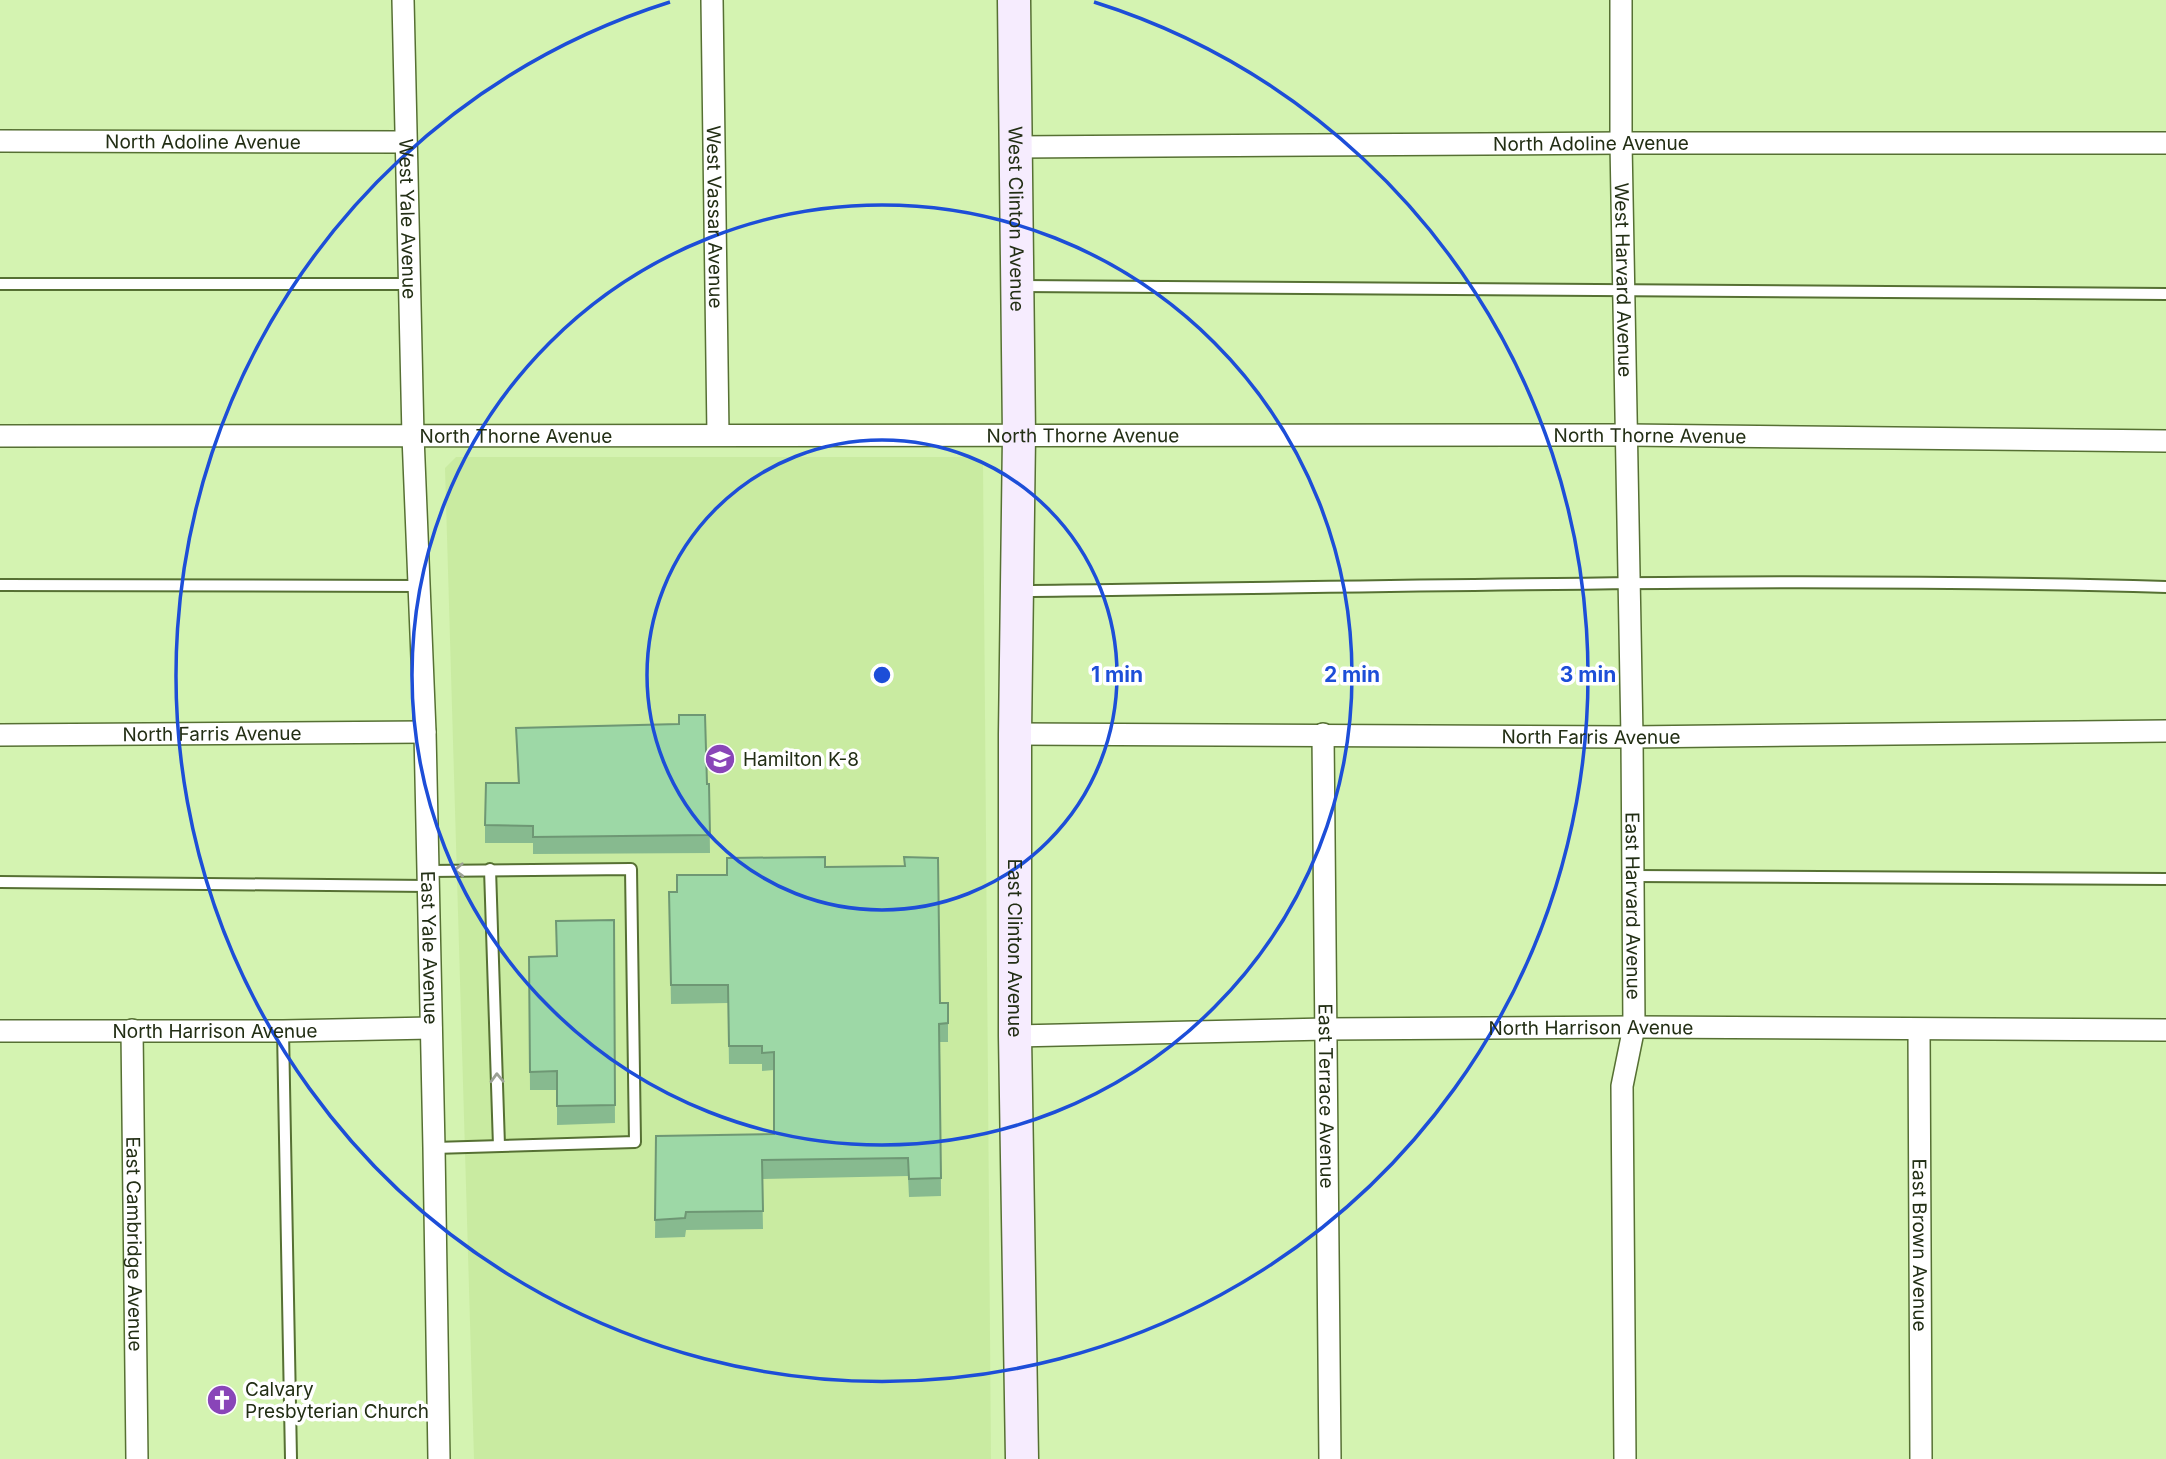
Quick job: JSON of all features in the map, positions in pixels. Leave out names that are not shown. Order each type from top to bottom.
[{"type":"main road","name":"West Clinton Avenue","points":[[1014,0],[1019,436]]},
{"type":"main road","name":"East Clinton Avenue","points":[[1019,436],[1015,1036],[1021,1459]]},
{"type":"street","name":"West Yale Avenue","points":[[403,0],[414,436]]},
{"type":"street","name":"West Vassar Avenue","points":[[712,0],[718,435]]},
{"type":"street","name":"West Harvard Avenue","points":[[1621,0],[1627,435]]},
{"type":"street","name":"North Adoline Avenue","points":[[0,141],[405,142]]},
{"type":"street","name":"North Adoline Avenue","points":[[1015,147],[2166,143]]},
{"type":"street","name":"North Thorne Avenue","points":[[0,436],[1627,435],[2166,441]]},
{"type":"street","name":"East Harvard Avenue","points":[[1625,1459],[1622,1086],[1634,1027],[1627,435]]},
{"type":"street","name":"East Yale Avenue","points":[[414,436],[425,732],[439,1459]]},
{"type":"street","name":"North Farris Avenue","points":[[1015,734],[1632,737],[2166,731]]},
{"type":"street","name":"North Farris Avenue","points":[[0,735],[425,732]]},
{"type":"street","name":"East Terrace Avenue","points":[[1323,734],[1330,1459]]},
{"type":"street","name":"North Harrison Avenue","points":[[1015,1036],[1326,1029],[1634,1027],[2166,1030]]},
{"type":"street","name":"North Harrison Avenue","points":[[0,1031],[431,1028]]},
{"type":"street","name":"East Cambridge Avenue","points":[[132,1030],[136,1459]]},
{"type":"street","name":"East Brown Avenue","points":[[1919,1030],[1921,1459]]},
{"type":"lane","points":[[0,284],[409,284]]},
{"type":"lane","points":[[1017,286],[2166,294]]},
{"type":"lane","points":[[1018,591],[1958,582],[2166,587]]},
{"type":"lane","points":[[0,586],[420,586]]},
{"type":"lane","points":[[490,869],[499,1146]]},
{"type":"lane","points":[[0,882],[428,879],[490,869],[631,869],[635,1142],[434,1148]]},
{"type":"lane","points":[[1633,877],[2166,879]]},
{"type":"lane","points":[[283,1031],[291,1459]]},
{"type":"shaded area","name":"Hamilton K-8","points":[[456,457],[973,457],[983,464],[991,1459],[474,1459],[445,468]]},
{"type":"building","points":[[679,715],[705,715],[710,835],[533,837],[533,826],[485,825],[486,783],[519,783],[516,728],[679,724]]},
{"type":"building","points":[[825,857],[825,867],[905,866],[904,857],[938,858],[940,1003],[948,1003],[948,1023],[939,1024],[941,1178],[909,1179],[908,1158],[762,1160],[763,1211],[686,1212],[685,1218],[655,1220],[656,1136],[774,1134],[774,1052],[762,1053],[762,1046],[729,1046],[728,985],[671,985],[669,892],[677,892],[677,875],[727,875],[727,858]]},
{"type":"building","points":[[614,920],[615,1105],[557,1106],[557,1071],[530,1072],[529,957],[557,956],[556,921]]},
{"type":"place","name":"Hamilton K-8","points":[[720,759]]},
{"type":"place","name":"Calvary Presbyterian Church","points":[[222,1400]]}]
